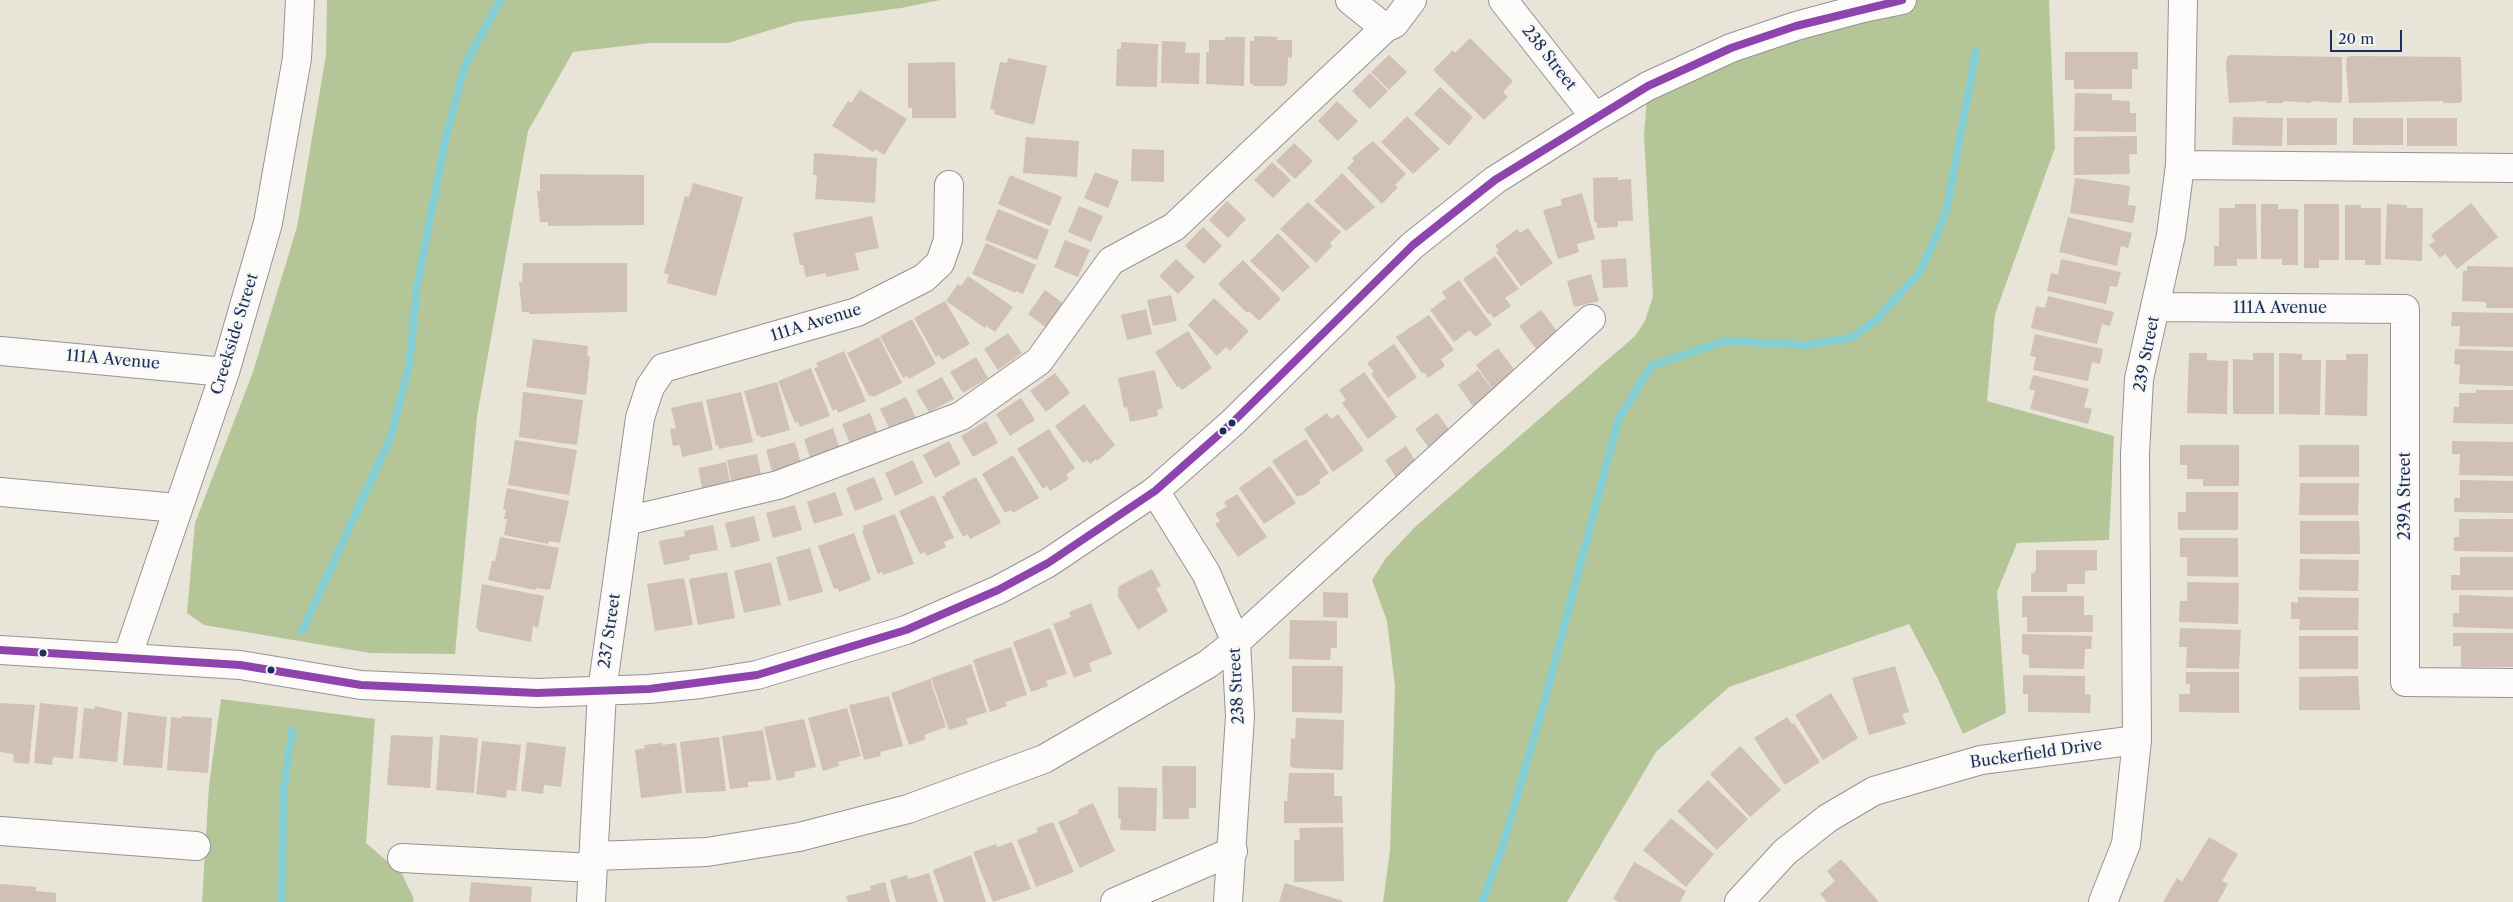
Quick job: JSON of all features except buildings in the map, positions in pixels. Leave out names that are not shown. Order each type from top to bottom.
[{"type":"street","name":"Creekside Street","points":[[127,658],[225,372],[268,223],[298,58],[300,0]]},
{"type":"street","points":[[1350,0],[1385,28]]},
{"type":"street","points":[[626,521],[778,485],[961,416],[1039,361],[1111,261],[1174,227],[1385,28],[1394,24],[1412,0]]},
{"type":"street","name":"238 Street","points":[[1503,0],[1595,117]]},
{"type":"street","points":[[0,650],[240,665],[361,685],[537,693],[701,684],[756,675],[906,630],[998,590],[1048,562],[1155,491],[1232,423],[1413,245],[1495,180],[1648,86],[1732,48],[1796,26],[1863,8],[1902,0]]},
{"type":"street","name":"239 Street","points":[[2103,902],[2126,844],[2137,740],[2135,454],[2139,379],[2171,236],[2180,165],[2182,0]]},
{"type":"street","points":[[2180,165],[2513,168]]},
{"type":"street","name":"111A Avenue","points":[[663,368],[856,312],[924,278],[940,262],[948,240],[949,185]]},
{"type":"street","name":"111A Avenue","points":[[2156,307],[2405,309]]},
{"type":"street","name":"239A Street","points":[[2405,309],[2405,682],[2513,683]]},
{"type":"street","points":[[402,858],[593,862],[716,850],[799,837],[908,809],[1044,759],[1208,664],[1236,642],[1591,320]]},
{"type":"street","name":"111A Avenue","points":[[0,351],[225,372]]},
{"type":"street","name":"237 Street","points":[[591,902],[602,690],[640,418],[650,387],[663,368]]},
{"type":"street","name":"238 Street","points":[[1155,491],[1206,573],[1236,642],[1240,716],[1233,851],[1228,902]]},
{"type":"street","points":[[0,492],[177,508]]},
{"type":"street","name":"Buckerfield Drive","points":[[1739,902],[1786,852],[1821,824],[1874,791],[1981,760],[2137,740]]},
{"type":"street","points":[[0,831],[196,846]]},
{"type":"street","points":[[1116,902],[1233,851]]},
{"type":"green space","points":[[327,0],[940,0],[901,8],[796,22],[728,43],[649,43],[573,52],[528,131],[477,416],[455,654],[370,653],[204,625],[187,613],[195,523],[253,372],[297,227],[326,55]]},
{"type":"green space","points":[[1862,0],[2049,0],[2055,148],[1995,314],[1987,401],[2114,436],[2109,540],[2017,543],[1997,592],[2006,713],[1963,734],[1938,679],[1909,624],[1729,687],[1656,752],[1567,902],[1383,902],[1390,851],[1395,686],[1387,621],[1372,580],[1386,558],[1416,526],[1635,336],[1645,321],[1653,296],[1644,135],[1648,86]]},
{"type":"green space","points":[[221,699],[375,719],[366,843],[402,874],[414,899],[413,902],[202,902],[209,785]]},
{"type":"waterway","points":[[302,631],[390,439],[409,366],[417,286],[446,137],[465,65],[500,0]]},
{"type":"waterway","points":[[1482,902],[1503,845],[1544,703],[1618,420],[1651,366],[1724,341],[1807,345],[1851,338],[1876,320],[1921,270],[1946,212],[1976,52]]},
{"type":"waterway","points":[[282,902],[283,794],[292,731]]},
{"type":"transit line","points":[[0,650],[240,665],[361,685],[537,693],[649,689],[757,675],[906,630],[998,590],[1048,563],[1155,491],[1232,423],[1413,245],[1495,180],[1648,86],[1731,48],[1796,26],[1902,0]]}]
